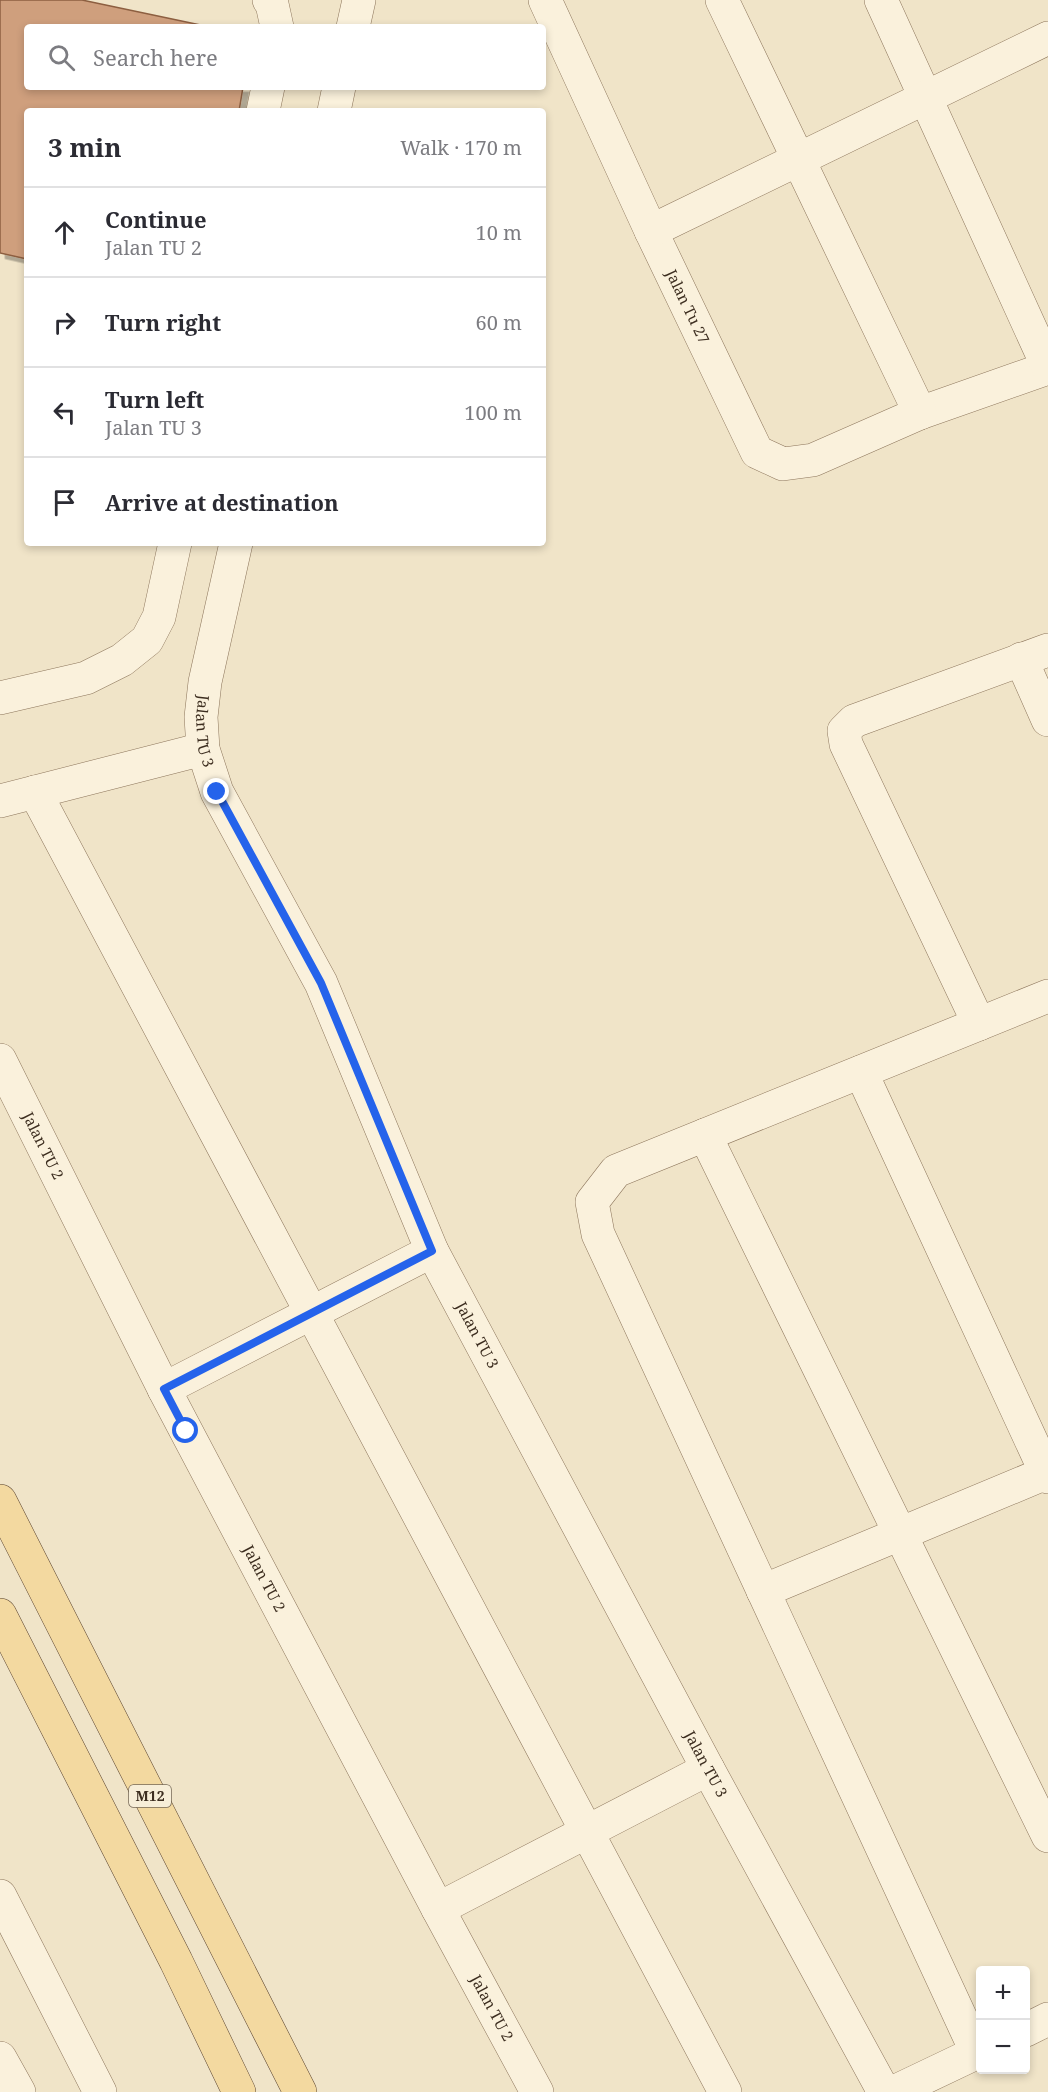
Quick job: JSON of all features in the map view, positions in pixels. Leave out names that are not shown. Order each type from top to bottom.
[{"type":"main road","name":"M12","points":[[0,1501],[300,2092]]},
{"type":"main road","points":[[0,1616],[176,1961],[239,2092]]},
{"type":"street","points":[[354,24],[359,0]]},
{"type":"street","name":"Jalan Tu 27","points":[[545,0],[651,231],[757,452],[783,464],[813,460],[920,413],[1048,367]]},
{"type":"street","points":[[722,0],[920,413]]},
{"type":"street","points":[[881,0],[1048,367]]},
{"type":"street","points":[[651,231],[1048,38]]},
{"type":"street","points":[[264,108],[267,90]]},
{"type":"street","points":[[335,108],[338,90]]},
{"type":"street","points":[[0,698],[86,678],[122,660],[147,640],[159,617],[173,546]]},
{"type":"street","name":"Jalan TU 3","points":[[235,546],[205,682],[201,717],[203,749],[217,792],[321,983],[432,1251],[708,1769],[884,2092]]},
{"type":"street","points":[[979,1024],[846,744],[844,731],[854,720],[1034,655],[1048,720]]},
{"type":"street","points":[[0,801],[203,749]]},
{"type":"street","points":[[35,792],[725,2092]]},
{"type":"street","points":[[976,2046],[598,1234],[592,1202],[616,1171],[1048,996]]},
{"type":"street","name":"Jalan TU 2","points":[[0,1060],[164,1389],[537,2092]]},
{"type":"street","points":[[763,1591],[1047,1475],[861,1072]]},
{"type":"street","points":[[705,1135],[1048,1836]]},
{"type":"street","points":[[164,1389],[432,1251]]},
{"type":"street","points":[[438,1909],[708,1769]]},
{"type":"street","points":[[0,1896],[100,2092]]},
{"type":"street","points":[[1030,2028],[1048,2019]]},
{"type":"street","points":[[894,2092],[976,2053]]},
{"type":"street","points":[[0,2058],[19,2092]]},
{"type":"building","points":[[0,0],[82,0],[196,24],[24,24],[24,90],[242,90],[240,108],[24,108],[24,258],[0,253]]},
{"type":"route","points":[[186,1431],[164,1389],[432,1251],[321,983],[217,792]]}]
